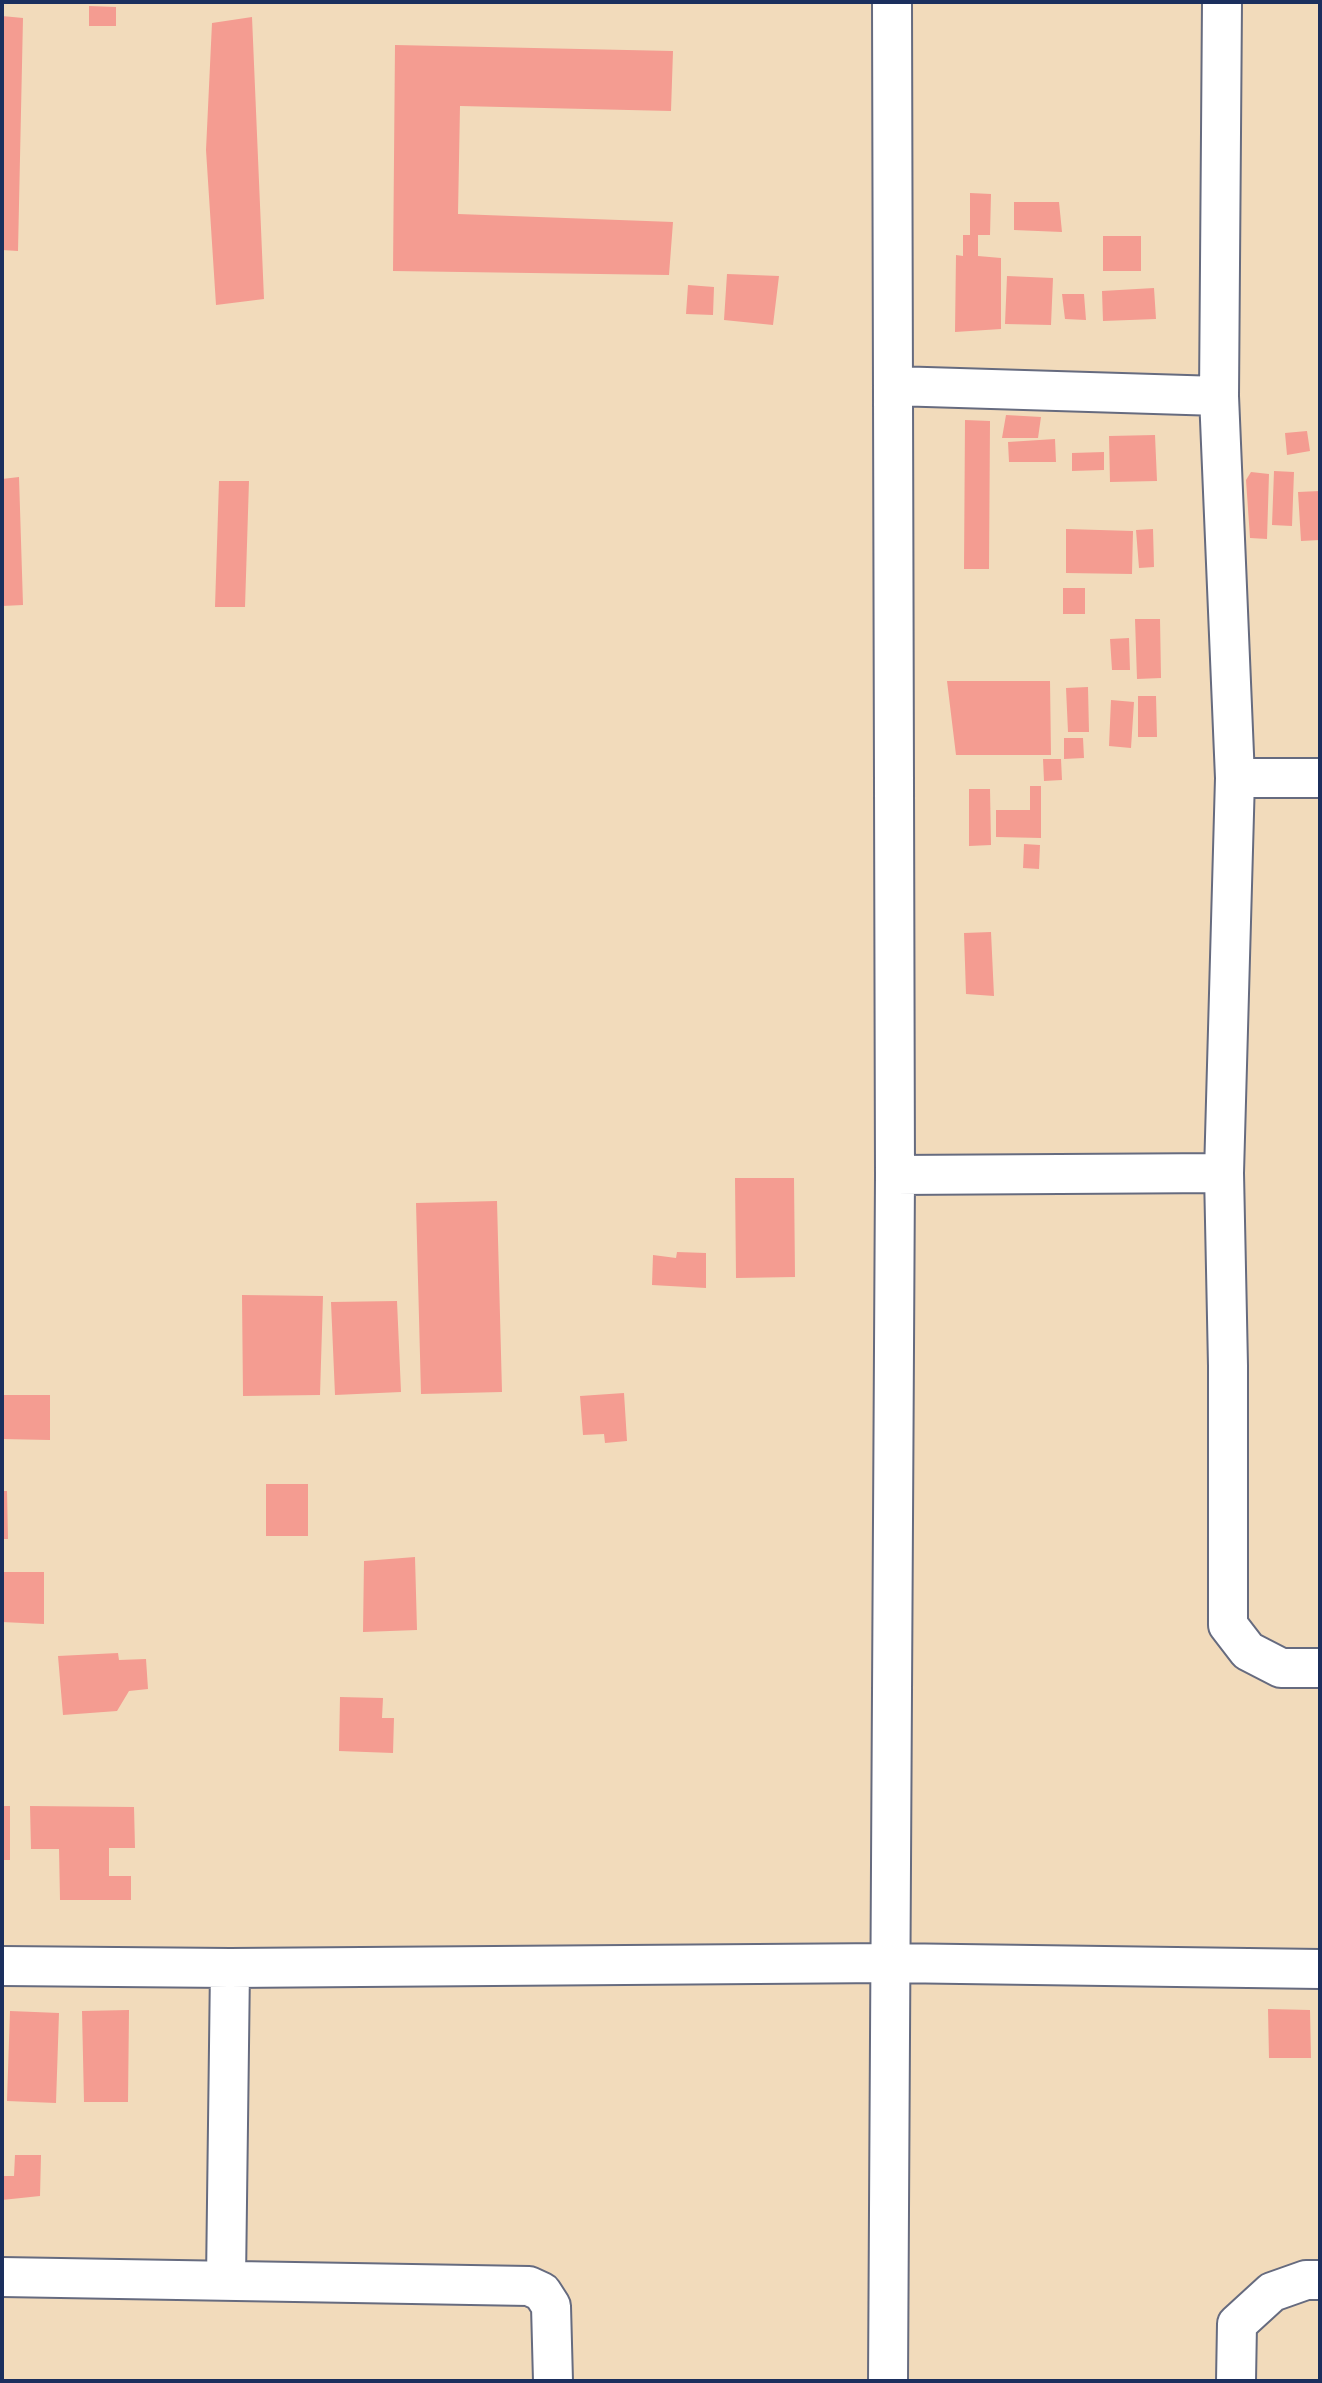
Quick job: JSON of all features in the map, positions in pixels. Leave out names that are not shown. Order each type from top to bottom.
[{"type":"street","points":[[888,2381],[895,1175],[892,2]]},
{"type":"street","points":[[1222,2],[1219,396],[1235,778],[1224,1173],[1228,1366],[1228,1625],[1248,1651],[1281,1668],[1320,1668]]},
{"type":"street","points":[[894,386],[1219,396]]},
{"type":"street","points":[[1235,778],[1320,778]]},
{"type":"street","points":[[895,1175],[1224,1173]]},
{"type":"street","points":[[2,1966],[230,1968],[889,1963],[1320,1969]]},
{"type":"street","points":[[226,2280],[230,1968]]},
{"type":"street","points":[[2,2277],[529,2286],[542,2292],[551,2306],[553,2381]]},
{"type":"street","points":[[1236,2381],[1237,2324],[1272,2292],[1306,2280],[1320,2280]]},
{"type":"building","points":[[89,6],[116,7],[116,26],[89,26]]},
{"type":"building","points":[[2,16],[23,18],[18,251],[2,250]]},
{"type":"building","points":[[252,17],[264,299],[216,305],[206,150],[212,23]]},
{"type":"building","points":[[395,45],[673,51],[671,111],[460,106],[458,214],[673,222],[669,275],[393,271]]},
{"type":"building","points":[[970,193],[991,194],[990,235],[978,235],[978,256],[1001,258],[1001,329],[955,332],[956,255],[963,256],[963,235],[970,235]]},
{"type":"building","points":[[1014,202],[1059,202],[1062,232],[1014,230]]},
{"type":"building","points":[[1103,236],[1141,236],[1141,271],[1103,271]]},
{"type":"building","points":[[727,274],[779,276],[773,325],[724,320]]},
{"type":"building","points":[[1007,276],[1053,278],[1051,325],[1005,324]]},
{"type":"building","points":[[688,285],[714,287],[713,315],[686,314]]},
{"type":"building","points":[[1154,288],[1156,319],[1103,321],[1102,291]]},
{"type":"building","points":[[1062,294],[1084,294],[1086,320],[1065,319]]},
{"type":"building","points":[[1006,415],[1041,417],[1038,438],[1002,438]]},
{"type":"building","points":[[965,420],[990,421],[989,569],[964,569]]},
{"type":"building","points":[[1307,431],[1310,451],[1287,455],[1285,433]]},
{"type":"building","points":[[1155,435],[1157,481],[1110,482],[1109,436]]},
{"type":"building","points":[[1055,439],[1056,462],[1009,462],[1008,442]]},
{"type":"building","points":[[1104,452],[1104,470],[1072,471],[1072,453]]},
{"type":"building","points":[[1274,471],[1294,472],[1292,526],[1272,525]]},
{"type":"building","points":[[1251,472],[1269,474],[1267,539],[1250,538],[1246,480]]},
{"type":"building","points":[[19,477],[23,605],[2,606],[2,479]]},
{"type":"building","points":[[219,481],[249,481],[245,607],[215,607]]},
{"type":"building","points":[[1320,491],[1320,540],[1301,541],[1298,492]]},
{"type":"building","points":[[1066,529],[1133,531],[1132,574],[1066,573]]},
{"type":"building","points":[[1153,529],[1154,567],[1139,568],[1136,530]]},
{"type":"building","points":[[1063,588],[1085,588],[1085,614],[1063,614]]},
{"type":"building","points":[[1135,619],[1160,619],[1161,678],[1137,679]]},
{"type":"building","points":[[1129,638],[1130,670],[1112,670],[1110,639]]},
{"type":"building","points":[[947,681],[1050,681],[1051,755],[956,755]]},
{"type":"building","points":[[1088,687],[1089,732],[1068,732],[1066,688]]},
{"type":"building","points":[[1138,696],[1156,696],[1157,737],[1138,737]]},
{"type":"building","points":[[1111,700],[1134,702],[1131,748],[1109,746]]},
{"type":"building","points":[[1064,738],[1083,738],[1084,758],[1064,759]]},
{"type":"building","points":[[1043,759],[1061,759],[1062,780],[1044,781]]},
{"type":"building","points":[[1030,786],[1041,786],[1041,838],[996,837],[996,810],[1030,810]]},
{"type":"building","points":[[969,789],[990,789],[991,845],[969,846]]},
{"type":"building","points":[[1024,844],[1040,845],[1039,869],[1023,868]]},
{"type":"building","points":[[991,932],[994,996],[966,994],[964,933]]},
{"type":"building","points":[[735,1178],[794,1178],[795,1277],[736,1278]]},
{"type":"building","points":[[497,1201],[502,1392],[421,1394],[416,1203]]},
{"type":"building","points":[[677,1252],[706,1253],[706,1288],[652,1285],[653,1255],[676,1258]]},
{"type":"building","points":[[242,1295],[323,1296],[320,1395],[243,1396]]},
{"type":"building","points":[[397,1301],[401,1392],[335,1395],[331,1302]]},
{"type":"building","points":[[624,1393],[627,1441],[605,1443],[604,1434],[583,1435],[580,1396]]},
{"type":"building","points":[[2,1395],[50,1395],[50,1440],[2,1439]]},
{"type":"building","points":[[266,1484],[308,1484],[308,1536],[266,1536]]},
{"type":"building","points":[[2,1491],[7,1491],[8,1539],[2,1539]]},
{"type":"building","points":[[415,1557],[417,1630],[363,1632],[364,1561]]},
{"type":"building","points":[[2,1572],[44,1572],[44,1624],[2,1622]]},
{"type":"building","points":[[118,1653],[119,1660],[146,1659],[148,1689],[129,1691],[117,1711],[63,1715],[58,1656]]},
{"type":"building","points":[[340,1697],[383,1698],[382,1718],[394,1718],[393,1753],[339,1751]]},
{"type":"building","points":[[2,1806],[10,1806],[10,1860],[2,1860]]},
{"type":"building","points":[[30,1806],[134,1807],[135,1848],[109,1848],[109,1876],[131,1876],[131,1900],[60,1900],[59,1849],[31,1849]]},
{"type":"building","points":[[1268,2009],[1310,2010],[1311,2058],[1269,2058]]},
{"type":"building","points":[[129,2010],[128,2102],[84,2102],[82,2011]]},
{"type":"building","points":[[10,2011],[59,2013],[56,2103],[7,2101]]},
{"type":"building","points":[[15,2155],[41,2155],[40,2196],[2,2200],[2,2176],[14,2176]]}]
